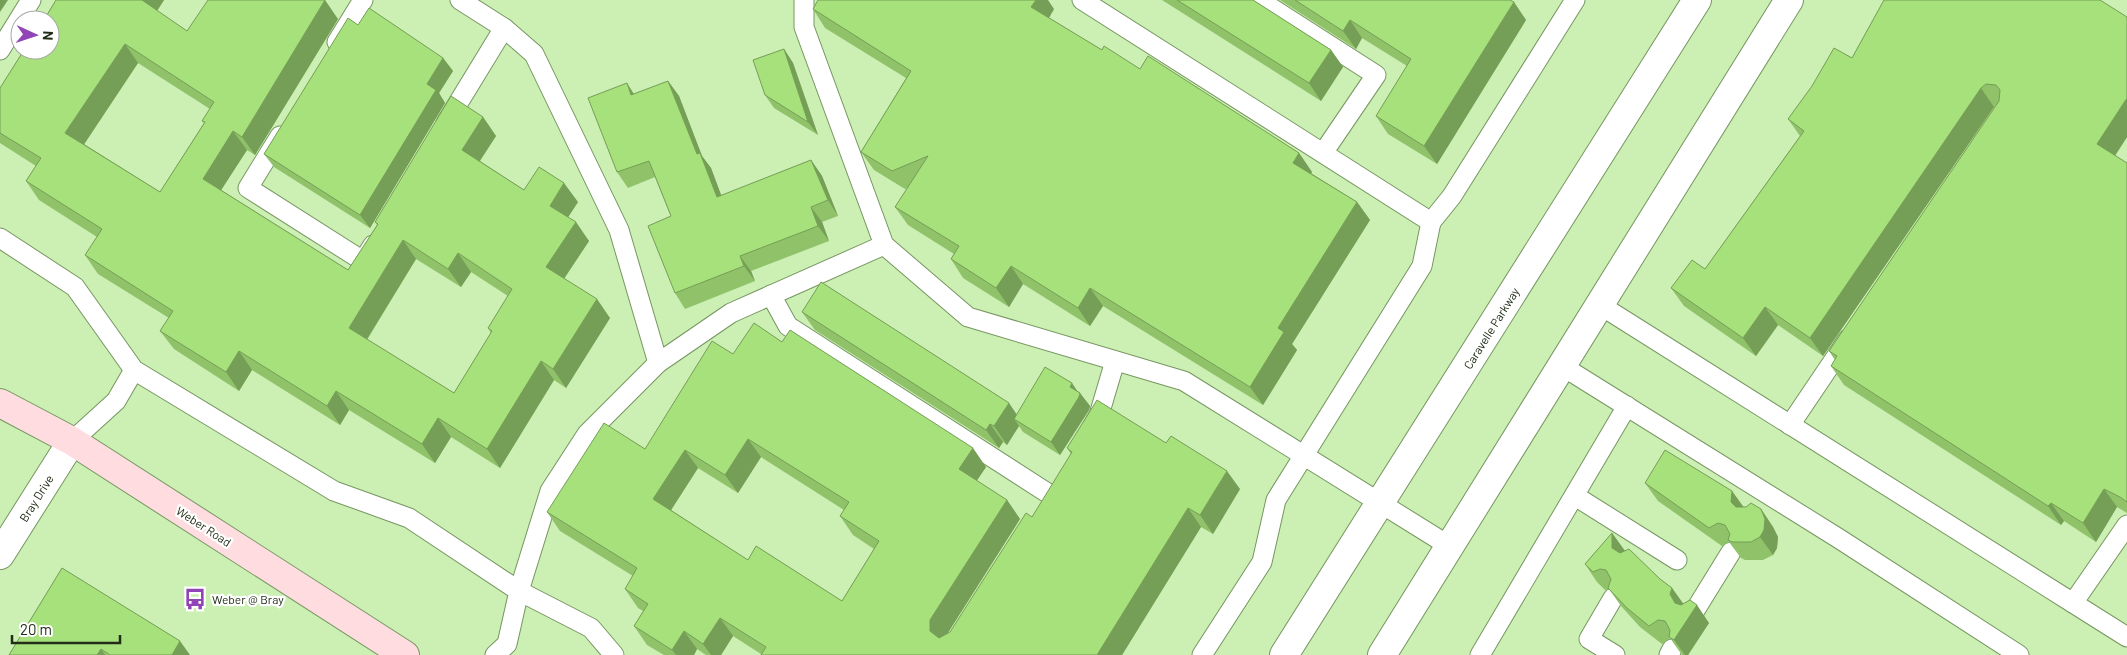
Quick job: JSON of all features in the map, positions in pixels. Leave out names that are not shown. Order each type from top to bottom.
[{"type":"main road","name":"Weber Road","points":[[0,403],[72,441],[405,655]]},
{"type":"street","name":"Caravelle Parkway","points":[[1284,655],[1697,0]]},
{"type":"street","points":[[1382,655],[1451,547],[1789,0]]},
{"type":"street","name":"Bray Drive","points":[[0,555],[72,441]]},
{"type":"lane","points":[[0,50],[31,0]]},
{"type":"lane","points":[[326,60],[363,0]]},
{"type":"lane","points":[[460,0],[504,28],[534,54],[619,230],[658,363]]},
{"type":"lane","points":[[804,0],[804,26],[884,245],[968,317],[1184,381],[1451,547]]},
{"type":"lane","points":[[1082,0],[1431,222]]},
{"type":"lane","points":[[1259,0],[1376,75],[1323,152]]},
{"type":"lane","points":[[1202,655],[1262,562],[1276,500],[1422,266],[1431,222],[1452,196],[1575,0]]},
{"type":"lane","points":[[438,136],[504,28]]},
{"type":"lane","points":[[290,119],[248,188],[363,261],[383,227]]},
{"type":"lane","points":[[0,238],[75,288],[134,370],[334,491],[409,518],[519,591],[591,628],[614,655]]},
{"type":"lane","points":[[495,655],[507,644],[519,591],[550,491],[587,434],[658,363],[730,313],[884,245]]},
{"type":"lane","points":[[771,295],[788,326],[1054,486],[1039,511]]},
{"type":"lane","points":[[1600,305],[2127,637]]},
{"type":"lane","points":[[1790,425],[1857,326]]},
{"type":"lane","points":[[1084,439],[1099,416],[1115,360]]},
{"type":"lane","points":[[1562,366],[1627,406],[1762,501],[2019,655]]},
{"type":"lane","points":[[72,441],[116,401],[134,370]]},
{"type":"lane","points":[[1480,655],[1627,406]]},
{"type":"lane","points":[[1574,496],[1642,547],[1677,560]]},
{"type":"lane","points":[[2073,603],[2127,525]]},
{"type":"lane","points":[[1694,612],[1705,578],[1731,552]]},
{"type":"lane","points":[[1613,598],[1589,639],[1615,655]]},
{"type":"building","points":[[56,0],[142,0],[187,31],[208,0],[325,0],[242,137],[233,131],[203,179],[348,270],[378,224],[375,222],[451,96],[483,117],[462,150],[524,190],[539,167],[564,183],[550,206],[576,222],[546,267],[597,299],[553,369],[541,361],[487,449],[438,418],[422,444],[336,391],[327,406],[239,351],[226,372],[160,331],[173,311],[85,255],[102,229],[26,181],[41,158],[0,133],[0,88],[18,60],[60,60],[60,10],[50,10]],"holes":[[[125,44],[214,102],[202,121],[205,122],[160,192],[65,133]],[[403,240],[448,269],[458,253],[512,289],[488,328],[492,331],[454,393],[349,328]]]},
{"type":"building","points":[[818,0],[1036,0],[1031,7],[1102,50],[1104,46],[1140,69],[1148,56],[1299,153],[1293,163],[1357,202],[1278,328],[1284,332],[1250,387],[1090,288],[1078,308],[1011,266],[996,288],[951,259],[959,246],[895,207],[928,156],[892,171],[861,152],[911,71],[813,9]]},
{"type":"building","points":[[1177,0],[1253,0],[1331,50],[1309,83]]},
{"type":"building","points":[[1295,0],[1510,0],[1514,2],[1424,146],[1376,116],[1411,59],[1350,20],[1343,31]]},
{"type":"building","points":[[1884,0],[2100,0],[2127,17],[2127,98],[2097,144],[2127,163],[2127,502],[2104,489],[2083,523],[2051,503],[2048,506],[1831,366],[1837,356],[1829,351],[1999,101],[2000,90],[1996,85],[1986,84],[1981,88],[1810,338],[1765,307],[1743,338],[1671,288],[1692,260],[1705,269],[1804,131],[1788,119],[1812,86],[1834,48],[1852,58]]},
{"type":"building","points":[[369,8],[443,58],[427,84],[436,90],[360,215],[264,154],[348,18],[358,25]]},
{"type":"building","points":[[784,49],[808,122],[765,95],[753,60]]},
{"type":"building","points":[[668,81],[697,154],[700,153],[717,197],[811,160],[828,200],[811,207],[818,226],[740,256],[744,266],[675,293],[648,226],[671,216],[649,161],[617,172],[588,98],[627,83],[631,95]]},
{"type":"building","points":[[821,282],[1009,403],[994,426],[990,424],[986,430],[802,312]]},
{"type":"building","points":[[754,323],[782,342],[790,330],[973,448],[959,469],[1007,500],[930,620],[930,631],[939,638],[950,632],[1026,513],[1032,517],[1072,452],[1067,448],[1097,400],[1166,443],[1171,436],[1227,471],[1200,515],[1188,508],[1097,655],[761,655],[766,647],[720,618],[703,644],[684,631],[672,650],[634,626],[648,604],[625,589],[637,568],[547,512],[604,423],[645,449],[712,341],[733,354]],"holes":[[[748,439],[849,502],[840,516],[879,541],[842,601],[756,546],[748,560],[653,499],[685,450],[725,475]]]},
{"type":"building","points":[[1045,367],[1072,383],[1070,387],[1080,393],[1051,442],[1014,419]]},
{"type":"building","points":[[1665,450],[1732,491],[1731,502],[1736,507],[1746,507],[1751,503],[1761,509],[1765,519],[1764,530],[1760,537],[1751,542],[1732,542],[1728,540],[1730,534],[1725,525],[1718,523],[1709,528],[1645,483]]},
{"type":"building","points":[[1612,533],[1612,548],[1620,553],[1629,549],[1672,588],[1670,594],[1675,603],[1681,605],[1690,600],[1697,605],[1674,640],[1669,637],[1670,630],[1665,621],[1658,620],[1649,626],[1627,608],[1608,588],[1611,579],[1606,570],[1600,569],[1593,572],[1585,564]]},
{"type":"building","points":[[62,568],[180,641],[172,655],[110,655],[101,649],[97,655],[9,655]]},
{"type":"place","name":"Weber @ Bray","points":[[195,599]]}]
